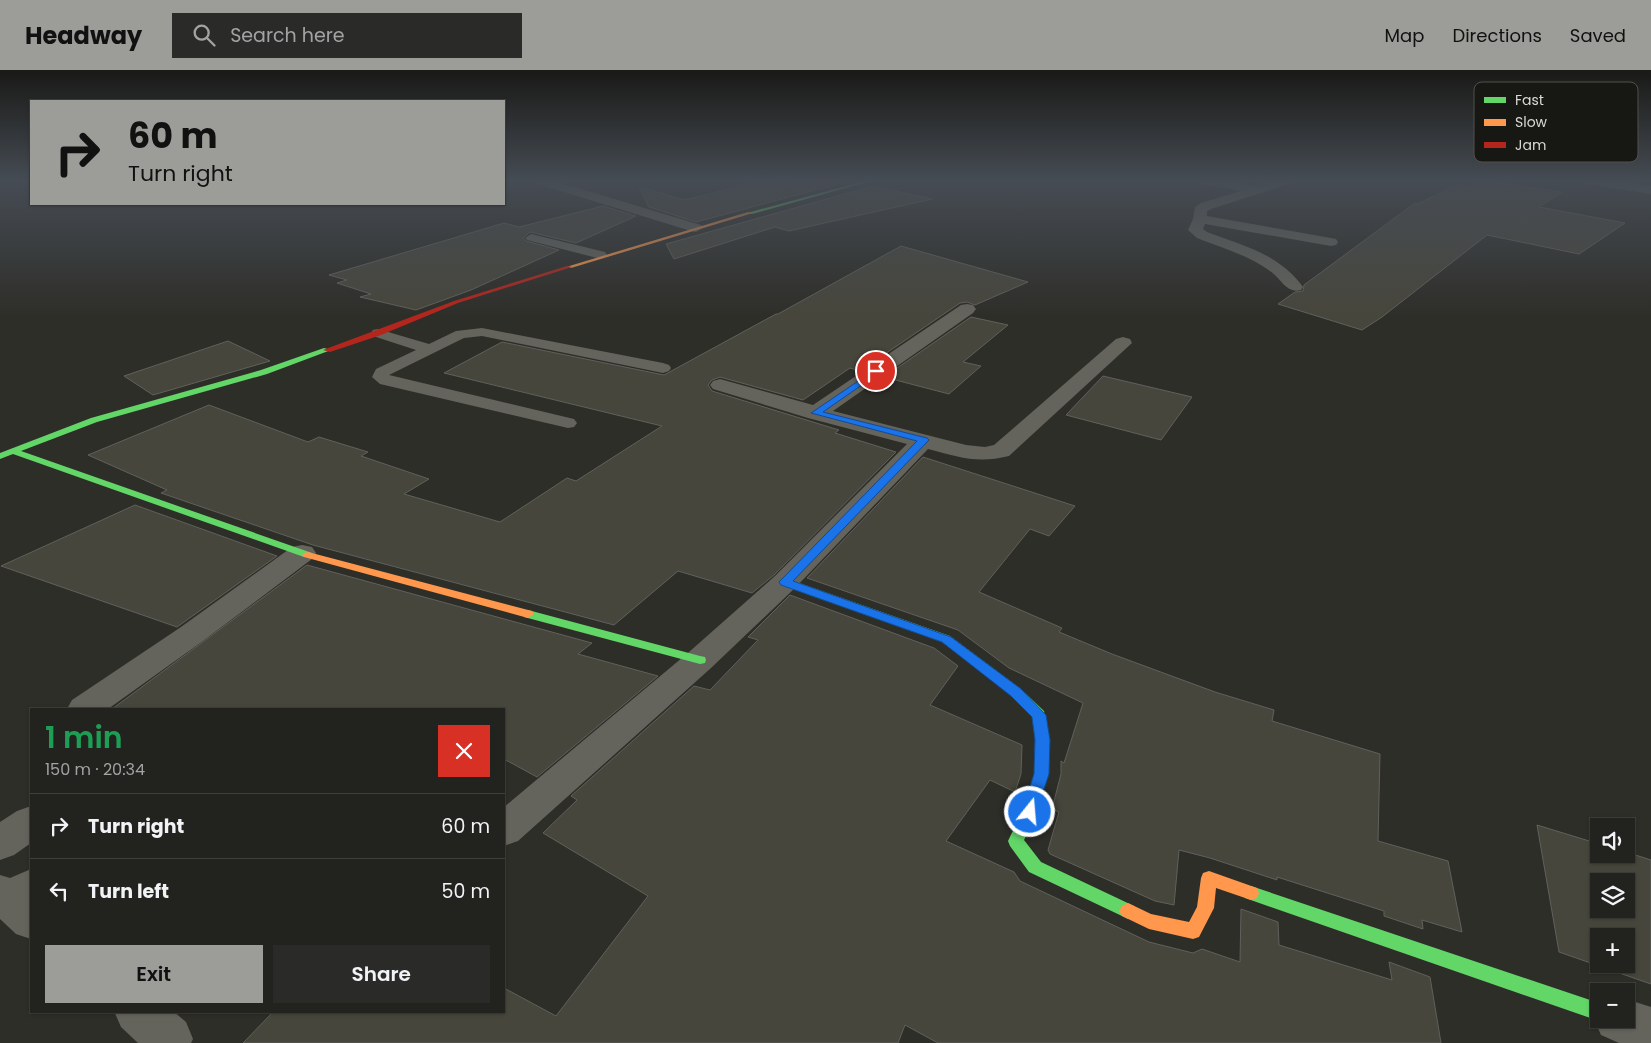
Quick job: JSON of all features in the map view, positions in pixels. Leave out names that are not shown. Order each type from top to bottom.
[{"type":"street","points":[[688,225],[696,228]]},
{"type":"street","points":[[0,456],[94,420],[264,372],[378,333],[456,302],[706,225]]},
{"type":"street","points":[[1197,225],[1195,230],[1202,235],[1259,257],[1280,272],[1295,288]]},
{"type":"street","points":[[1236,225],[1331,242]]},
{"type":"street","points":[[816,413],[967,309]]},
{"type":"street","points":[[720,386],[966,452],[985,454],[1001,451],[1123,342]]},
{"type":"street","points":[[505,829],[700,660],[785,582],[924,440]]},
{"type":"street","points":[[12,451],[302,553],[700,660]]},
{"type":"street","points":[[85,708],[192,634],[302,553]]},
{"type":"street","points":[[785,582],[946,640],[1016,692],[1038,715],[1042,740],[1041,774],[1030,812],[1016,841],[1035,867],[1149,921],[1193,931],[1205,908],[1209,878],[1590,1009]]},
{"type":"street","points":[[0,843],[30,823]]},
{"type":"street","points":[[1635,1025],[1651,1031]]},
{"type":"lane","points":[[531,238],[602,256]]},
{"type":"lane","points":[[568,423],[380,377],[382,372],[461,334],[482,332],[662,368]]},
{"type":"lane","points":[[378,333],[430,349]]},
{"type":"building","points":[[496,225],[519,227],[615,225],[576,243],[530,232],[523,238],[526,241],[559,250],[471,290],[416,310],[360,297],[371,294],[337,283],[347,280],[329,275]]},
{"type":"building","points":[[732,225],[814,225],[789,231],[775,227],[674,259],[666,244]]},
{"type":"building","points":[[1385,225],[1621,225],[1579,254],[1487,235],[1382,317],[1362,330],[1278,304],[1295,292],[1303,291],[1304,285]]},
{"type":"building","points":[[901,246],[1028,282],[975,305],[967,302],[960,303],[860,371],[850,368],[803,400],[720,377],[712,380],[708,385],[712,391],[839,430],[835,433],[896,452],[774,575],[752,593],[678,571],[614,625],[313,545],[161,493],[167,490],[88,455],[209,405],[308,442],[319,437],[368,452],[361,456],[429,479],[404,494],[500,522],[567,478],[576,481],[662,426],[444,373],[502,342],[664,375]]},
{"type":"building","points":[[971,317],[1008,325],[963,362],[981,366],[949,394],[884,377]]},
{"type":"building","points":[[228,341],[270,361],[153,395],[124,376]]},
{"type":"building","points":[[1103,376],[1192,397],[1161,440],[1066,415]]},
{"type":"building","points":[[923,457],[1075,506],[1049,536],[1030,529],[979,592],[1062,628],[1059,632],[1112,654],[1215,692],[1274,710],[1272,721],[1380,754],[1378,841],[1448,861],[1462,932],[1422,920],[1423,929],[1384,916],[1384,911],[1277,877],[1277,880],[1179,850],[1174,905],[1155,901],[1050,854],[1048,850],[1059,812],[1052,809],[1061,774],[1061,761],[1064,763],[1083,703],[1009,668],[958,630],[807,578]]},
{"type":"building","points":[[135,505],[277,556],[177,627],[1,566]]},
{"type":"building","points":[[307,565],[592,643],[578,654],[658,676],[537,777],[505,760],[505,708],[113,708]]},
{"type":"building","points":[[790,595],[934,648],[958,666],[930,705],[1022,745],[1021,774],[1015,792],[990,780],[946,841],[1014,872],[1020,881],[1149,942],[1193,953],[1202,949],[1240,962],[1241,909],[1278,922],[1279,945],[1392,980],[1389,962],[1430,977],[1441,1043],[938,1043],[905,1025],[898,1043],[243,1043],[272,1013],[505,1013],[505,989],[556,1016],[648,896],[543,833],[577,800],[571,796],[694,686],[710,690],[758,640],[748,637]]},
{"type":"building","points":[[1537,825],[1590,841],[1590,863],[1635,863],[1635,855],[1651,860],[1651,984],[1619,973],[1635,973],[1635,928],[1590,928],[1590,963],[1559,952]]},
{"type":"traffic: fast","points":[[0,456],[94,420],[264,372],[327,350]]},
{"type":"traffic: fast","points":[[12,451],[308,555]]},
{"type":"traffic: fast","points":[[785,582],[946,639],[1016,692],[1039,715],[1042,740],[1041,774],[1030,812],[1016,841],[1035,867],[1128,911]]},
{"type":"traffic: fast","points":[[528,614],[700,660]]},
{"type":"traffic: fast","points":[[1251,893],[1590,1009]]},
{"type":"traffic: slow","points":[[569,267],[708,225]]},
{"type":"traffic: slow","points":[[308,555],[528,614]]},
{"type":"traffic: slow","points":[[1128,911],[1149,921],[1193,931],[1205,908],[1209,878],[1251,893]]},
{"type":"traffic: jam","points":[[327,350],[378,333],[456,302],[569,267]]},
{"type":"route","points":[[876,371],[816,413],[924,440],[785,582],[946,640],[1016,692],[1038,715],[1042,740],[1041,774],[1030,812]]}]
